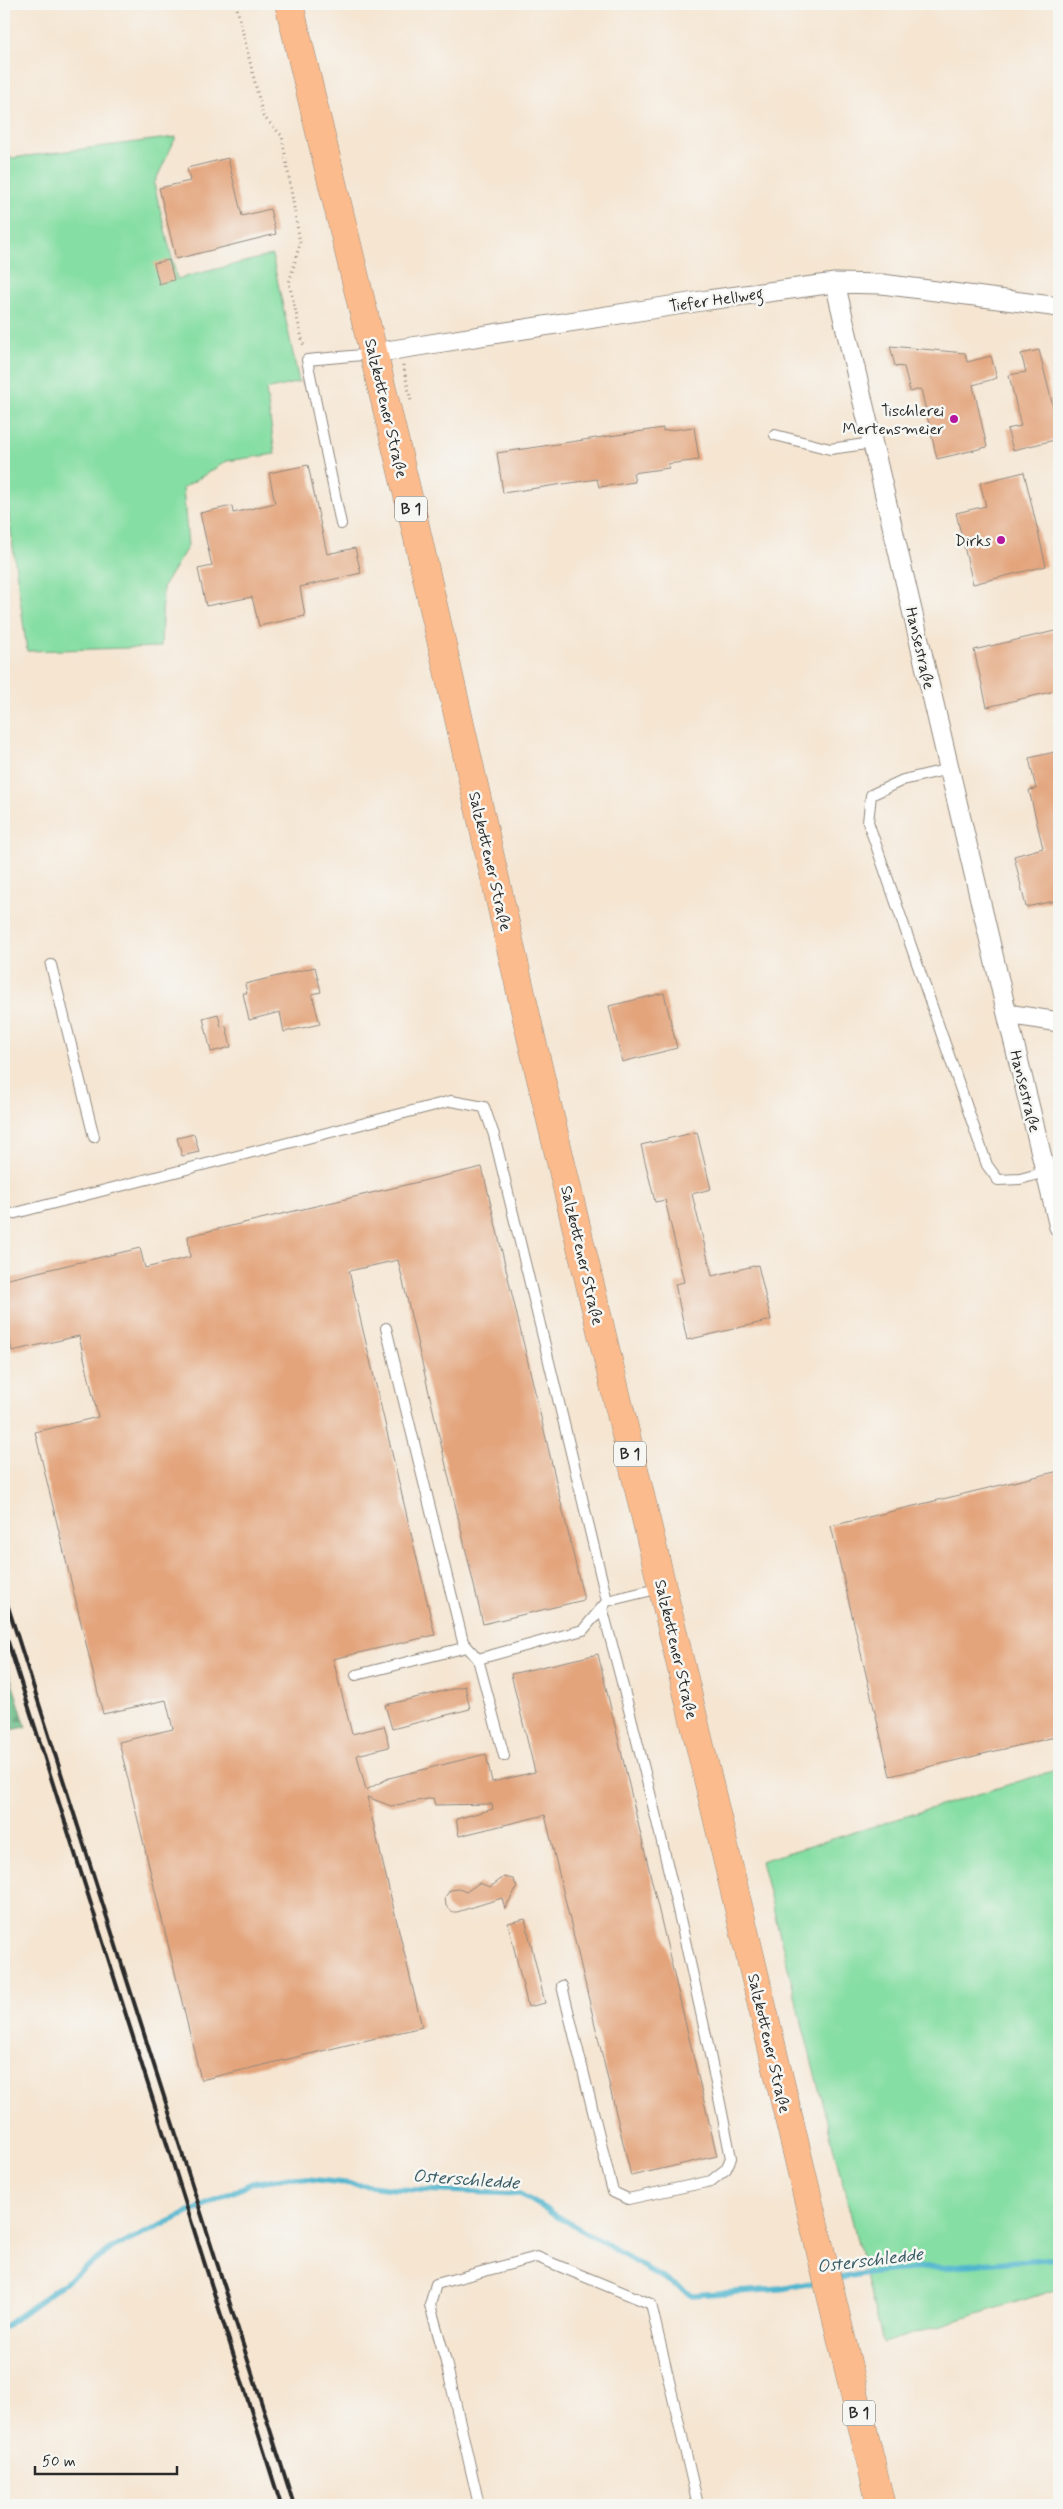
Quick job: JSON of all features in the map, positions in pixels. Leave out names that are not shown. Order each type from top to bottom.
[{"type":"main road","name":"Salzkottener Straße","points":[[289,4],[374,354],[531,1037],[881,2505]]},
{"type":"street","name":"Tiefer Hellweg","points":[[374,354],[708,300],[835,283],[882,284],[1059,307]]},
{"type":"street","name":"Hansestraße","points":[[835,283],[1059,1227]]},
{"type":"street","points":[[1007,1014],[1059,1022]]},
{"type":"lane","points":[[341,524],[307,360],[374,354]]},
{"type":"lane","points":[[775,435],[830,449],[873,443]]},
{"type":"lane","points":[[949,769],[903,780],[870,795],[868,822],[948,1047],[987,1165],[998,1180],[1020,1179],[1046,1172]]},
{"type":"lane","points":[[50,965],[94,1137]]},
{"type":"lane","points":[[4,1216],[451,1102],[484,1107],[494,1135],[647,1773],[710,2050],[731,2158],[726,2169],[711,2181],[665,2192],[628,2199],[614,2192],[562,1986]]},
{"type":"lane","points":[[386,1328],[463,1642],[478,1659],[504,1756]]},
{"type":"lane","points":[[478,1659],[584,1630],[605,1604],[662,1587]]},
{"type":"lane","points":[[356,1675],[467,1647]]},
{"type":"lane","points":[[479,2505],[445,2358],[430,2305],[436,2284],[537,2257],[651,2304],[698,2505]]},
{"type":"path","points":[[236,4],[263,116],[282,136],[300,243],[289,283],[307,360]]},
{"type":"green space","points":[[176,137],[154,184],[177,279],[272,255],[299,382],[266,390],[275,454],[227,461],[183,488],[188,546],[163,587],[161,647],[27,651],[4,480],[4,159]]},
{"type":"green space","points":[[4,1656],[26,1727],[4,1731]]},
{"type":"green space","points":[[1059,1769],[1059,2289],[883,2343],[761,1861]]},
{"type":"building","points":[[228,158],[242,216],[270,209],[276,234],[176,259],[159,188],[190,181],[187,168]]},
{"type":"building","points":[[169,260],[174,280],[159,284],[154,263]]},
{"type":"building","name":"Tischlerei Mertensmeier","points":[[890,346],[965,353],[967,362],[991,356],[997,378],[973,385],[987,447],[937,459],[921,389],[910,392],[904,367],[895,366]]},
{"type":"building","points":[[1039,350],[1059,431],[1059,439],[1013,450],[1007,429],[1021,426],[1009,375],[1026,372],[1021,354]]},
{"type":"building","points":[[694,427],[699,460],[668,464],[669,468],[633,473],[635,482],[599,487],[597,479],[503,493],[497,453],[663,428],[663,431]]},
{"type":"building","points":[[308,465],[327,554],[355,548],[361,573],[300,587],[305,616],[259,626],[252,597],[206,606],[198,569],[212,566],[200,513],[232,506],[233,513],[275,503],[269,473]]},
{"type":"building","name":"Dirks","points":[[1024,472],[1046,566],[973,584],[956,513],[986,506],[980,483]]},
{"type":"building","points":[[1059,630],[1059,690],[987,707],[974,650]]},
{"type":"building","points":[[1059,751],[1059,900],[1026,907],[1014,856],[1043,848],[1029,790],[1036,789],[1029,758]]},
{"type":"building","points":[[315,967],[321,992],[312,994],[320,1024],[284,1032],[280,1012],[249,1020],[243,993],[247,993],[245,984]]},
{"type":"building","points":[[664,993],[677,1048],[622,1062],[609,1006]]},
{"type":"building","points":[[218,1014],[221,1027],[226,1026],[231,1047],[211,1052],[203,1018]]},
{"type":"building","points":[[697,1132],[711,1189],[692,1194],[712,1276],[758,1265],[771,1320],[687,1340],[675,1284],[684,1282],[665,1200],[655,1202],[641,1145]]},
{"type":"building","points":[[194,1134],[199,1152],[182,1156],[177,1138]]},
{"type":"building","points":[[482,1167],[584,1600],[483,1624],[398,1260],[349,1271],[435,1635],[333,1659],[352,1734],[384,1726],[387,1736],[389,1747],[357,1755],[366,1790],[389,1778],[486,1754],[492,1782],[535,1772],[511,1674],[598,1654],[717,2156],[631,2176],[545,1815],[459,1836],[456,1819],[493,1809],[492,1804],[435,1805],[433,1798],[391,1806],[367,1797],[422,2027],[201,2080],[119,1742],[173,1729],[166,1700],[103,1714],[35,1432],[98,1417],[79,1336],[12,1351],[4,1317],[4,1280],[140,1248],[145,1268],[190,1257],[188,1236]]},
{"type":"building","points":[[1059,1471],[1059,1736],[890,1776],[831,1526]]},
{"type":"building","points":[[465,1686],[470,1709],[392,1729],[385,1705]]},
{"type":"building","points":[[504,1877],[513,1879],[517,1887],[505,1909],[502,1898],[457,1912],[453,1912],[446,1906],[445,1897],[450,1890],[459,1889],[466,1892],[479,1883],[490,1887]]},
{"type":"building","points":[[525,1919],[545,2003],[528,2007],[508,1923]]},
{"type":"waterway","name":"Osterschledde","points":[[4,2327],[111,2249],[252,2183],[291,2177],[395,2189],[520,2194],[692,2295],[781,2289],[821,2281]]},
{"type":"waterway","name":"Osterschledde","points":[[835,2279],[873,2272],[1059,2258]]},
{"type":"railway","points":[[4,1594],[294,2505]]},
{"type":"railway","points":[[4,1629],[281,2505]]},
{"type":"place","name":"Tischlerei Mertensmeier","points":[[954,419]]},
{"type":"place","name":"Dirks","points":[[1001,540]]}]
